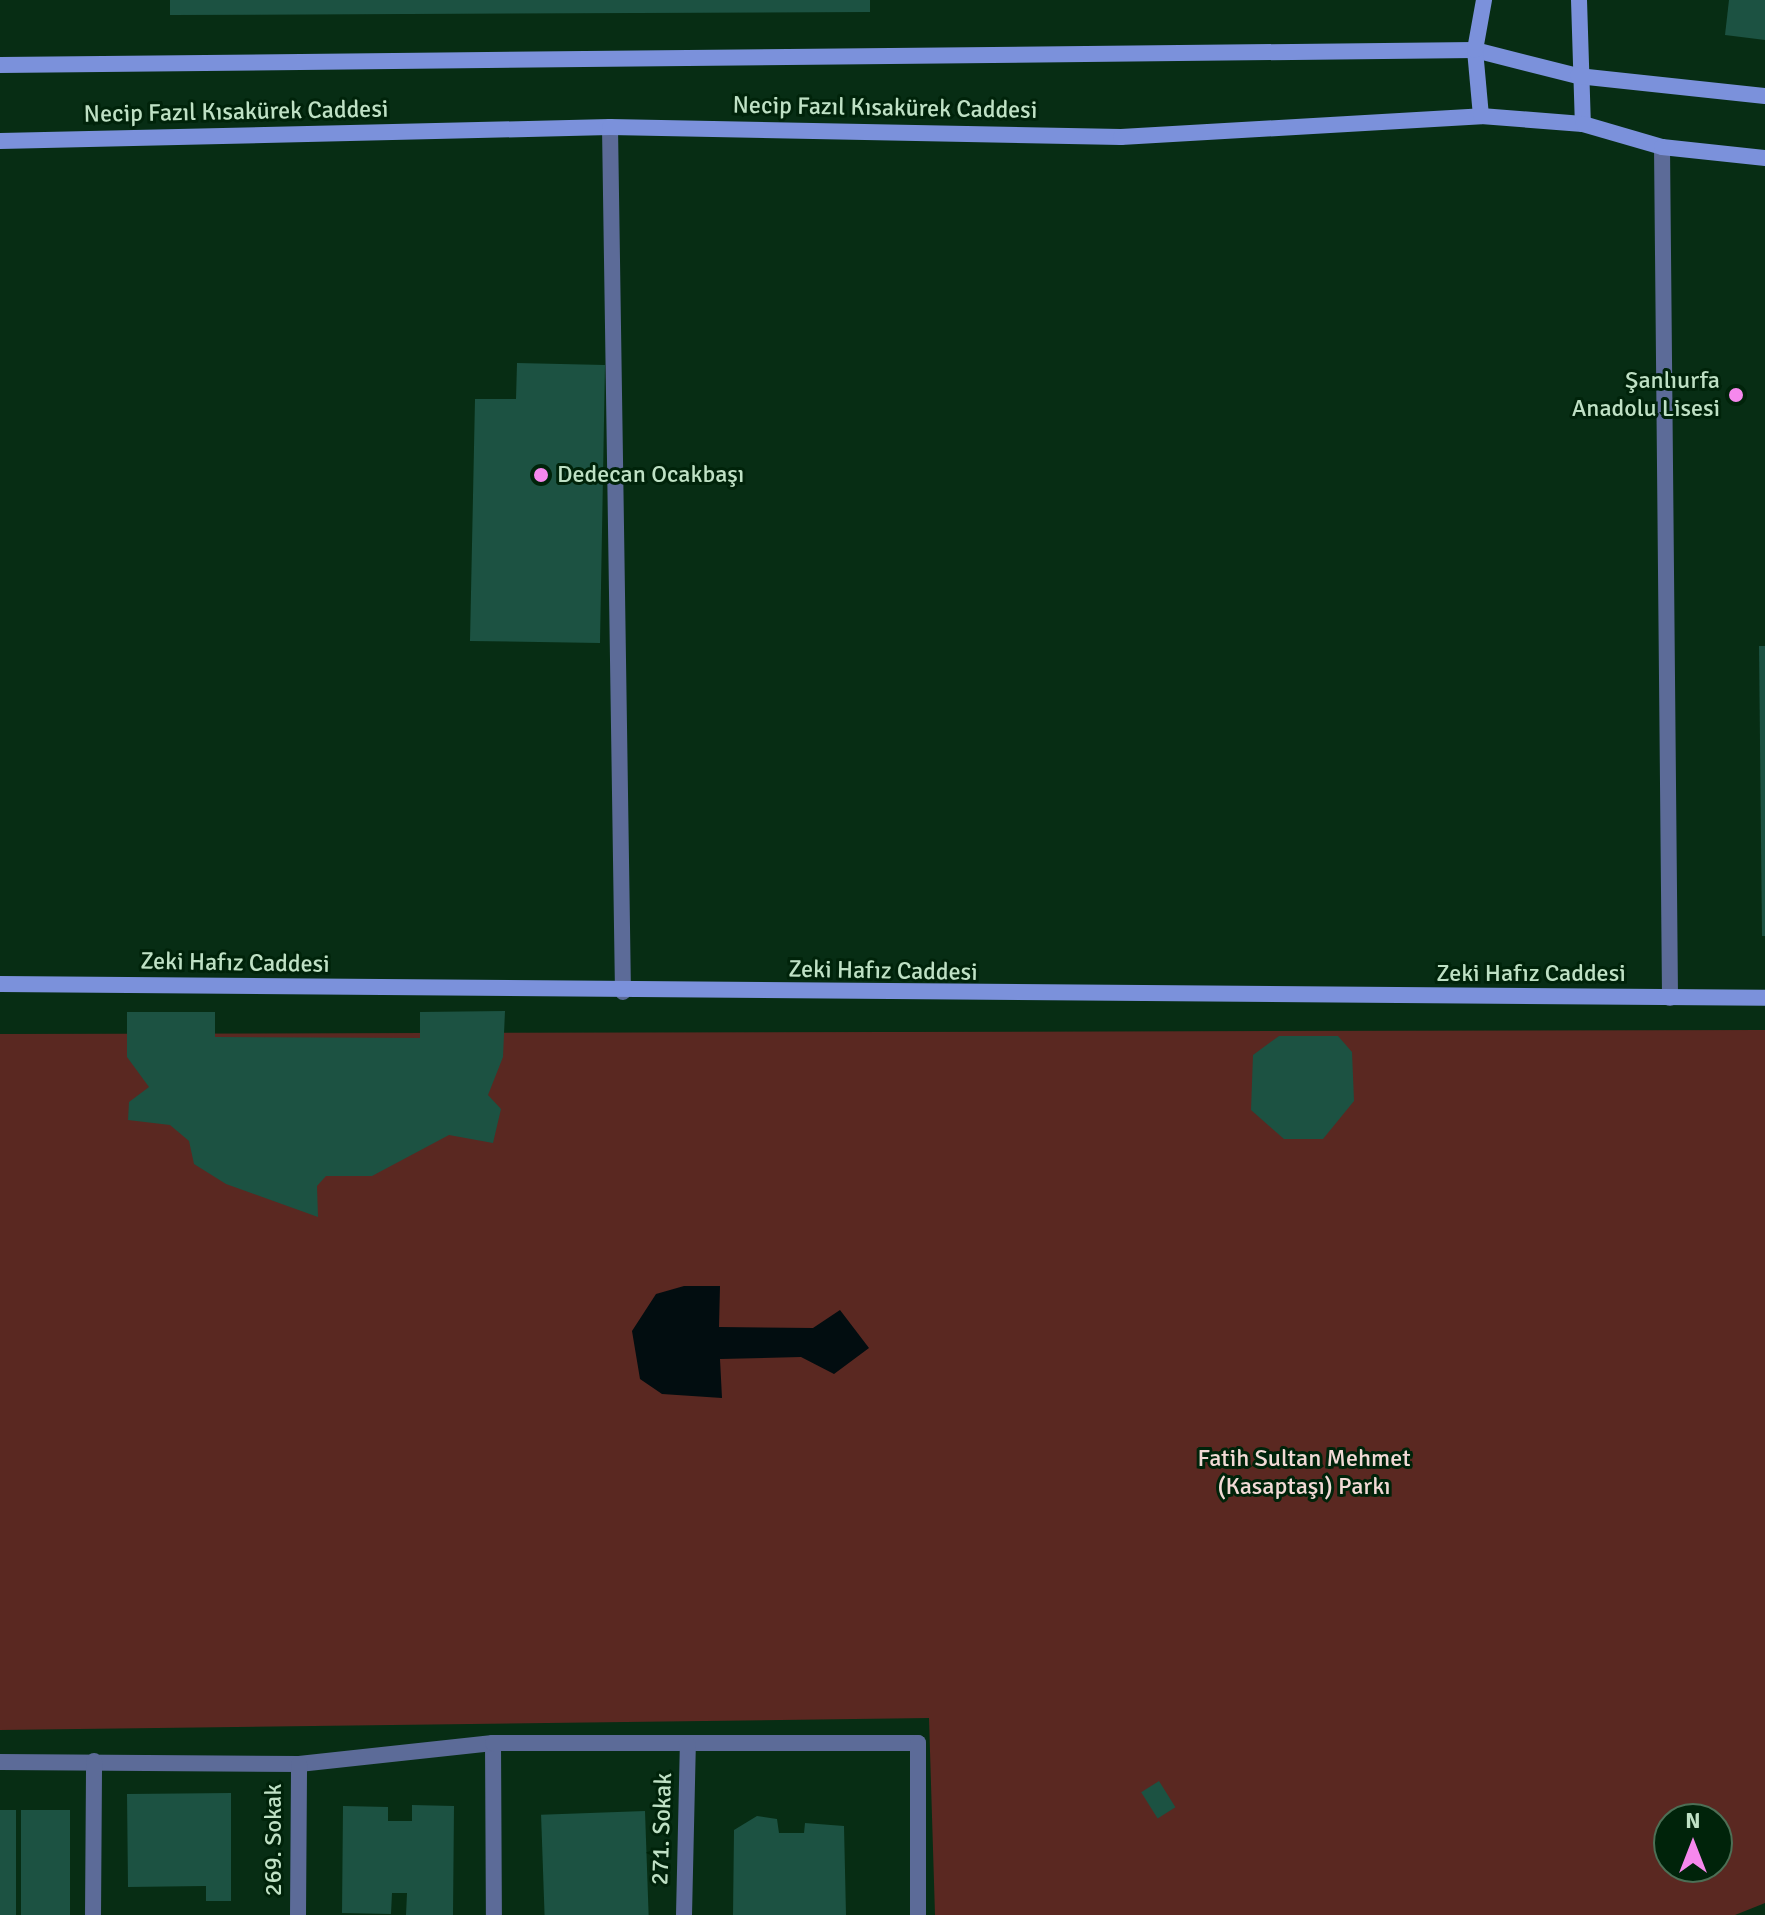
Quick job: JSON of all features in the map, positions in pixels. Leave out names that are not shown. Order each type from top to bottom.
[{"type":"main road","points":[[1481,116],[1475,50],[1484,0]]},
{"type":"main road","points":[[1579,0],[1578,76],[1583,124]]},
{"type":"main road","name":"Necip Fazıl Kısakürek Caddesi","points":[[0,65],[1475,50],[1578,76],[1765,96]]},
{"type":"main road","name":"Necip Fazıl Kısakürek Caddesi","points":[[0,141],[610,127],[1121,137],[1481,116],[1583,124],[1662,147],[1765,158]]},
{"type":"main road","name":"Zeki Hafız Caddesi","points":[[0,984],[623,992],[1765,998]]},
{"type":"street","points":[[610,127],[623,992]]},
{"type":"street","points":[[1662,147],[1670,998]]},
{"type":"street","points":[[493,1743],[494,1915]]},
{"type":"street","points":[[0,1762],[299,1764],[493,1743],[918,1743],[918,1915]]},
{"type":"street","name":"271. Sokak","points":[[684,1915],[688,1745]]},
{"type":"street","points":[[93,1915],[94,1761]]},
{"type":"street","name":"269. Sokak","points":[[298,1915],[299,1764]]},
{"type":"green space","name":"Fatih Sultan Mehmet (Kasaptaşı) Parkı","points":[[1765,1030],[1765,1903],[1735,1915],[935,1915],[929,1718],[0,1730],[0,1034]]},
{"type":"shaded area","points":[[684,1286],[720,1286],[719,1327],[813,1328],[840,1310],[869,1348],[834,1374],[801,1357],[720,1359],[722,1398],[662,1394],[640,1379],[632,1331],[656,1294]]},
{"type":"building","points":[[170,0],[870,0],[870,12],[170,15]]},
{"type":"building","points":[[1729,0],[1765,0],[1765,40],[1725,35]]},
{"type":"building","points":[[517,363],[605,365],[600,643],[470,641],[475,399],[516,399]]},
{"type":"building","points":[[1759,646],[1765,646],[1765,936],[1762,936]]},
{"type":"building","points":[[505,1011],[503,1057],[488,1095],[501,1109],[493,1143],[449,1135],[372,1176],[326,1176],[317,1186],[318,1217],[226,1184],[194,1164],[189,1141],[170,1125],[128,1120],[129,1102],[149,1087],[127,1057],[127,1012],[215,1012],[215,1037],[420,1038],[420,1012]]},
{"type":"building","points":[[1279,1036],[1338,1036],[1352,1052],[1354,1101],[1323,1139],[1284,1139],[1251,1110],[1253,1055]]},
{"type":"building","points":[[1159,1781],[1175,1807],[1158,1818],[1141,1792]]},
{"type":"building","points":[[231,1793],[231,1901],[206,1901],[206,1886],[128,1887],[127,1794]]},
{"type":"building","points":[[412,1805],[454,1806],[453,1915],[406,1915],[407,1893],[392,1893],[391,1914],[342,1913],[343,1806],[388,1807],[388,1821],[412,1821]]},
{"type":"building","points":[[0,1810],[16,1810],[16,1915],[0,1915]]},
{"type":"building","points":[[21,1810],[70,1810],[70,1915],[21,1915]]},
{"type":"building","points":[[645,1811],[649,1915],[545,1915],[541,1815]]},
{"type":"building","points":[[757,1816],[777,1819],[779,1833],[804,1833],[805,1823],[844,1826],[846,1915],[733,1915],[734,1830]]},
{"type":"place","name":"Şanlıurfa Anadolu Lisesi","points":[[1736,395]]},
{"type":"place","name":"Dedecan Ocakbaşı","points":[[541,475]]}]
